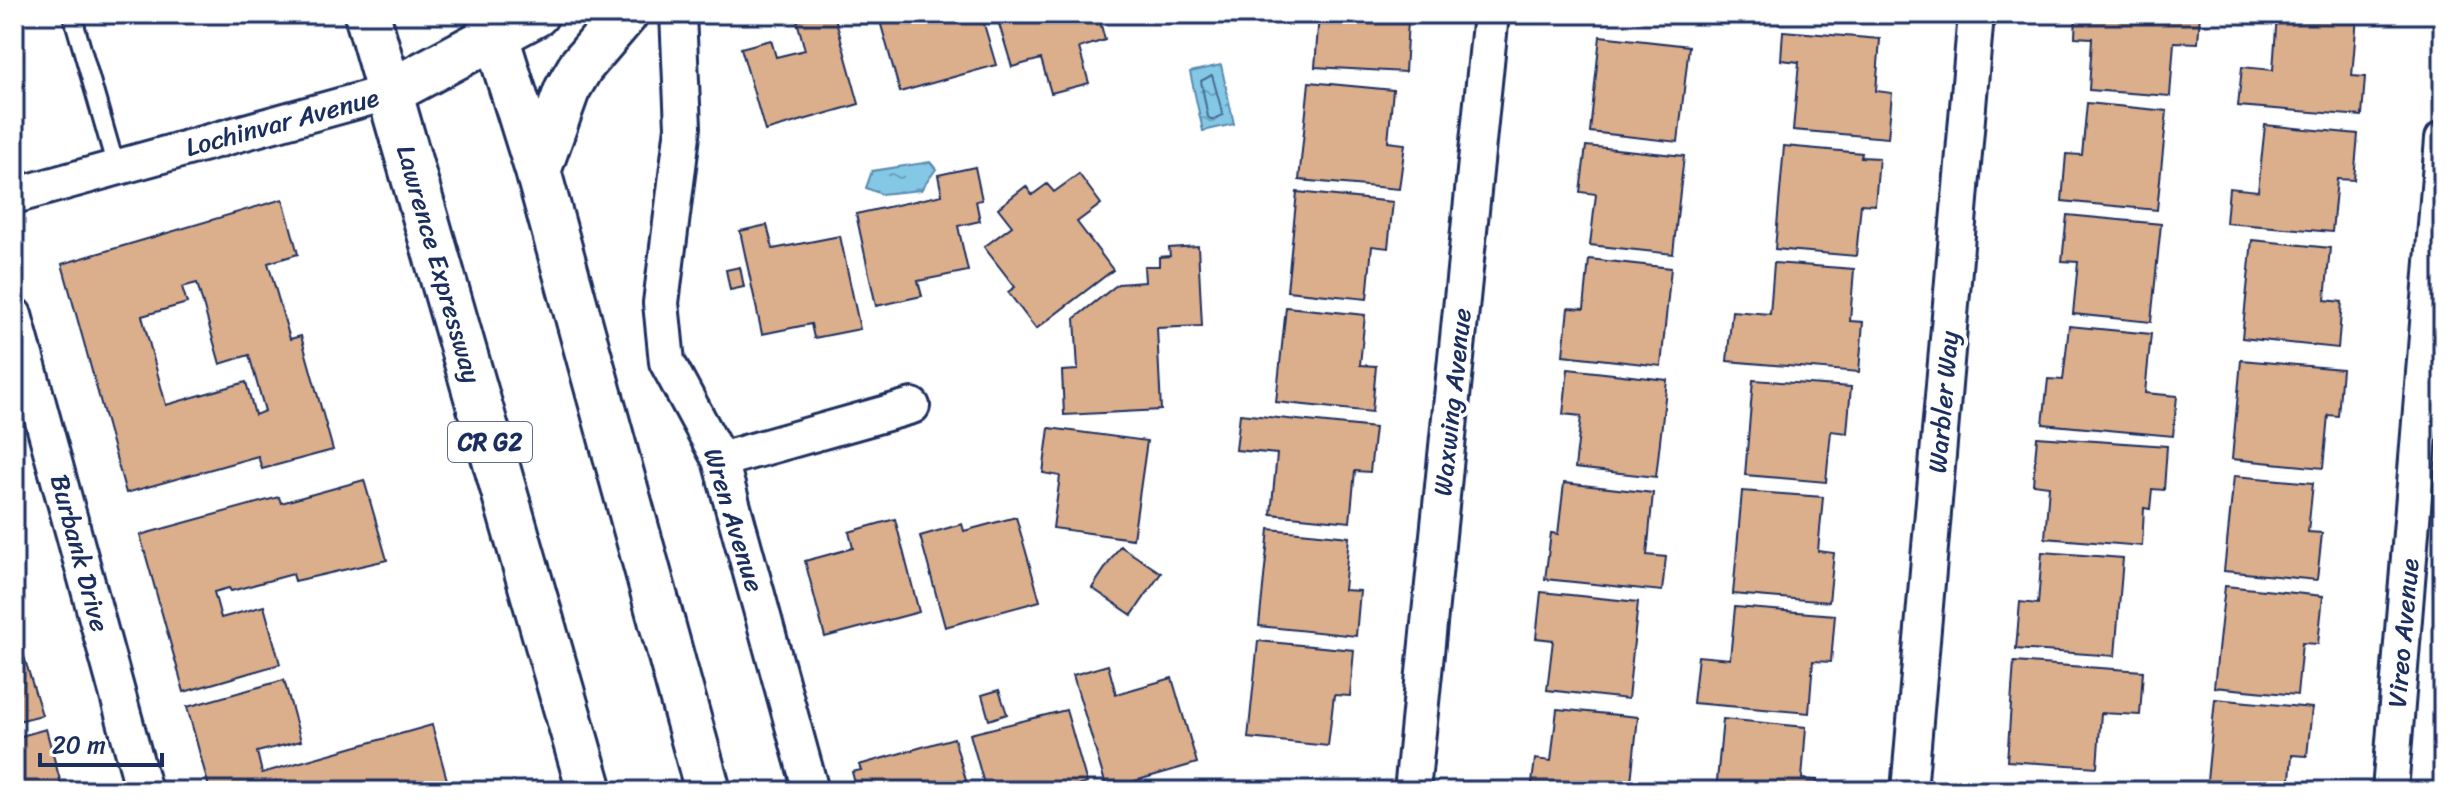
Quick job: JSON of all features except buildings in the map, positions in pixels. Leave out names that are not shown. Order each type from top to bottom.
[{"type":"main road","name":"Lawrence Expressway","points":[[367,14],[590,791]]},
{"type":"main road","name":"Lochinvar Avenue","points":[[390,92],[492,26],[536,14]]},
{"type":"main road","points":[[538,171],[567,90],[581,66],[625,14]]},
{"type":"main road","points":[[492,26],[538,171],[708,791]]},
{"type":"street","name":"Wren Avenue","points":[[678,14],[683,127],[661,303],[667,362],[720,460],[811,791]]},
{"type":"street","name":"Waxwing Avenue","points":[[1412,791],[1491,14]]},
{"type":"street","name":"Warbler Way","points":[[1909,791],[1976,14]]},
{"type":"street","name":"Lochinvar Avenue","points":[[14,196],[390,92]]},
{"type":"street","name":"Vireo Avenue","points":[[2390,791],[2443,139]]},
{"type":"street","name":"Burbank Drive","points":[[14,315],[144,791]]},
{"type":"street","points":[[720,460],[912,406]]},
{"type":"lane","points":[[72,14],[116,167]]},
{"type":"water","points":[[1221,65],[1234,124],[1203,131],[1190,72]]},
{"type":"water","points":[[930,162],[936,169],[921,190],[881,194],[866,188],[872,171]]}]
